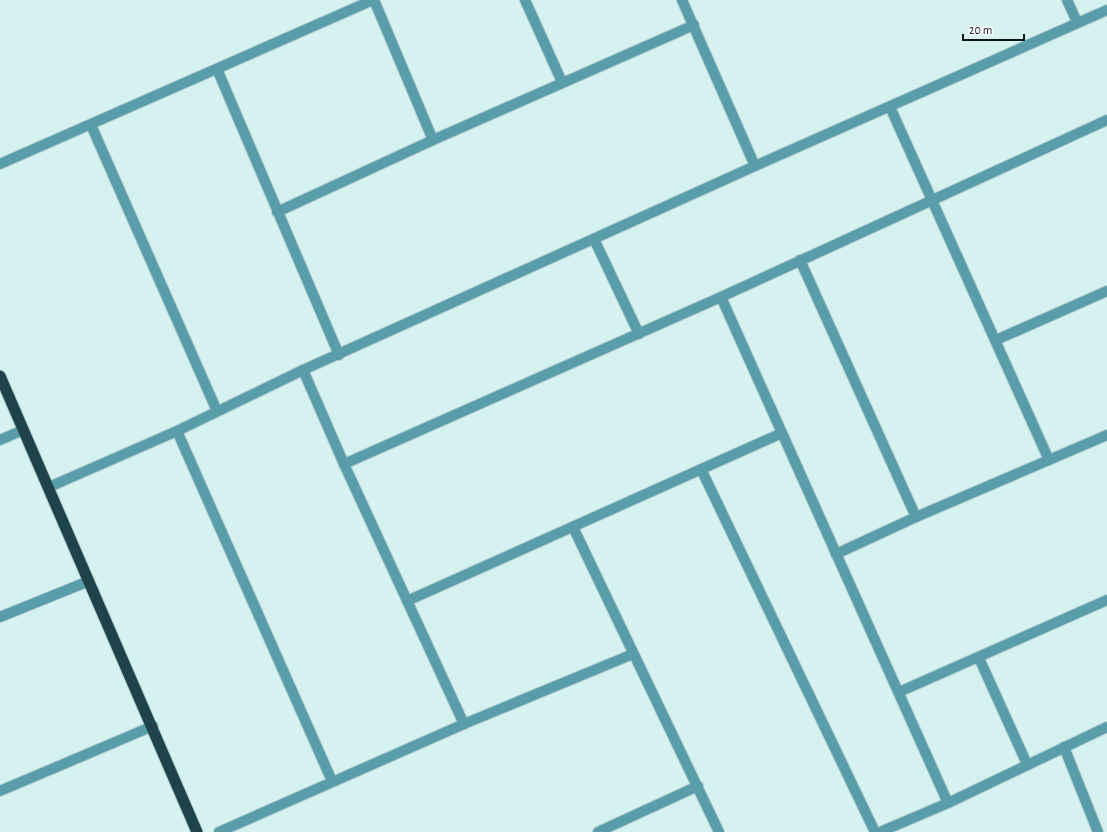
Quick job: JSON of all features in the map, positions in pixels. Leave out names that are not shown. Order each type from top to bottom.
[{"type":"highway","points":[[0,376],[198,832]]},
{"type":"street","points":[[0,164],[373,0],[433,140]]},
{"type":"street","points":[[525,0],[562,82]]},
{"type":"street","points":[[682,0],[755,166]]},
{"type":"street","points":[[1067,0],[1077,22]]},
{"type":"street","points":[[49,487],[177,431],[304,370],[755,166],[1107,10]]},
{"type":"street","points":[[277,212],[562,82],[694,25]]},
{"type":"street","points":[[217,69],[339,355]]},
{"type":"street","points":[[890,107],[1049,460]]},
{"type":"street","points":[[344,464],[639,334],[1107,120]]},
{"type":"street","points":[[91,125],[217,411]]},
{"type":"street","points":[[594,239],[639,334]]},
{"type":"street","points":[[800,260],[916,517]]},
{"type":"street","points":[[996,340],[1107,291]]},
{"type":"street","points":[[721,297],[948,803]]},
{"type":"street","points":[[304,370],[344,464],[464,724]]},
{"type":"street","points":[[0,440],[23,430]]},
{"type":"street","points":[[177,431],[332,780]]},
{"type":"street","points":[[407,601],[782,433]]},
{"type":"street","points":[[836,554],[916,517],[1107,435]]},
{"type":"street","points":[[701,469],[875,832]]},
{"type":"street","points":[[573,527],[719,832]]},
{"type":"street","points":[[0,617],[89,581]]},
{"type":"street","points":[[899,692],[979,658],[1107,600]]},
{"type":"street","points":[[219,832],[332,780],[633,654]]},
{"type":"street","points":[[979,658],[1027,764]]},
{"type":"street","points":[[0,791],[153,726]]},
{"type":"street","points":[[880,832],[948,803],[1107,727]]},
{"type":"street","points":[[1064,747],[1098,832]]},
{"type":"street","points":[[598,832],[698,786]]}]
